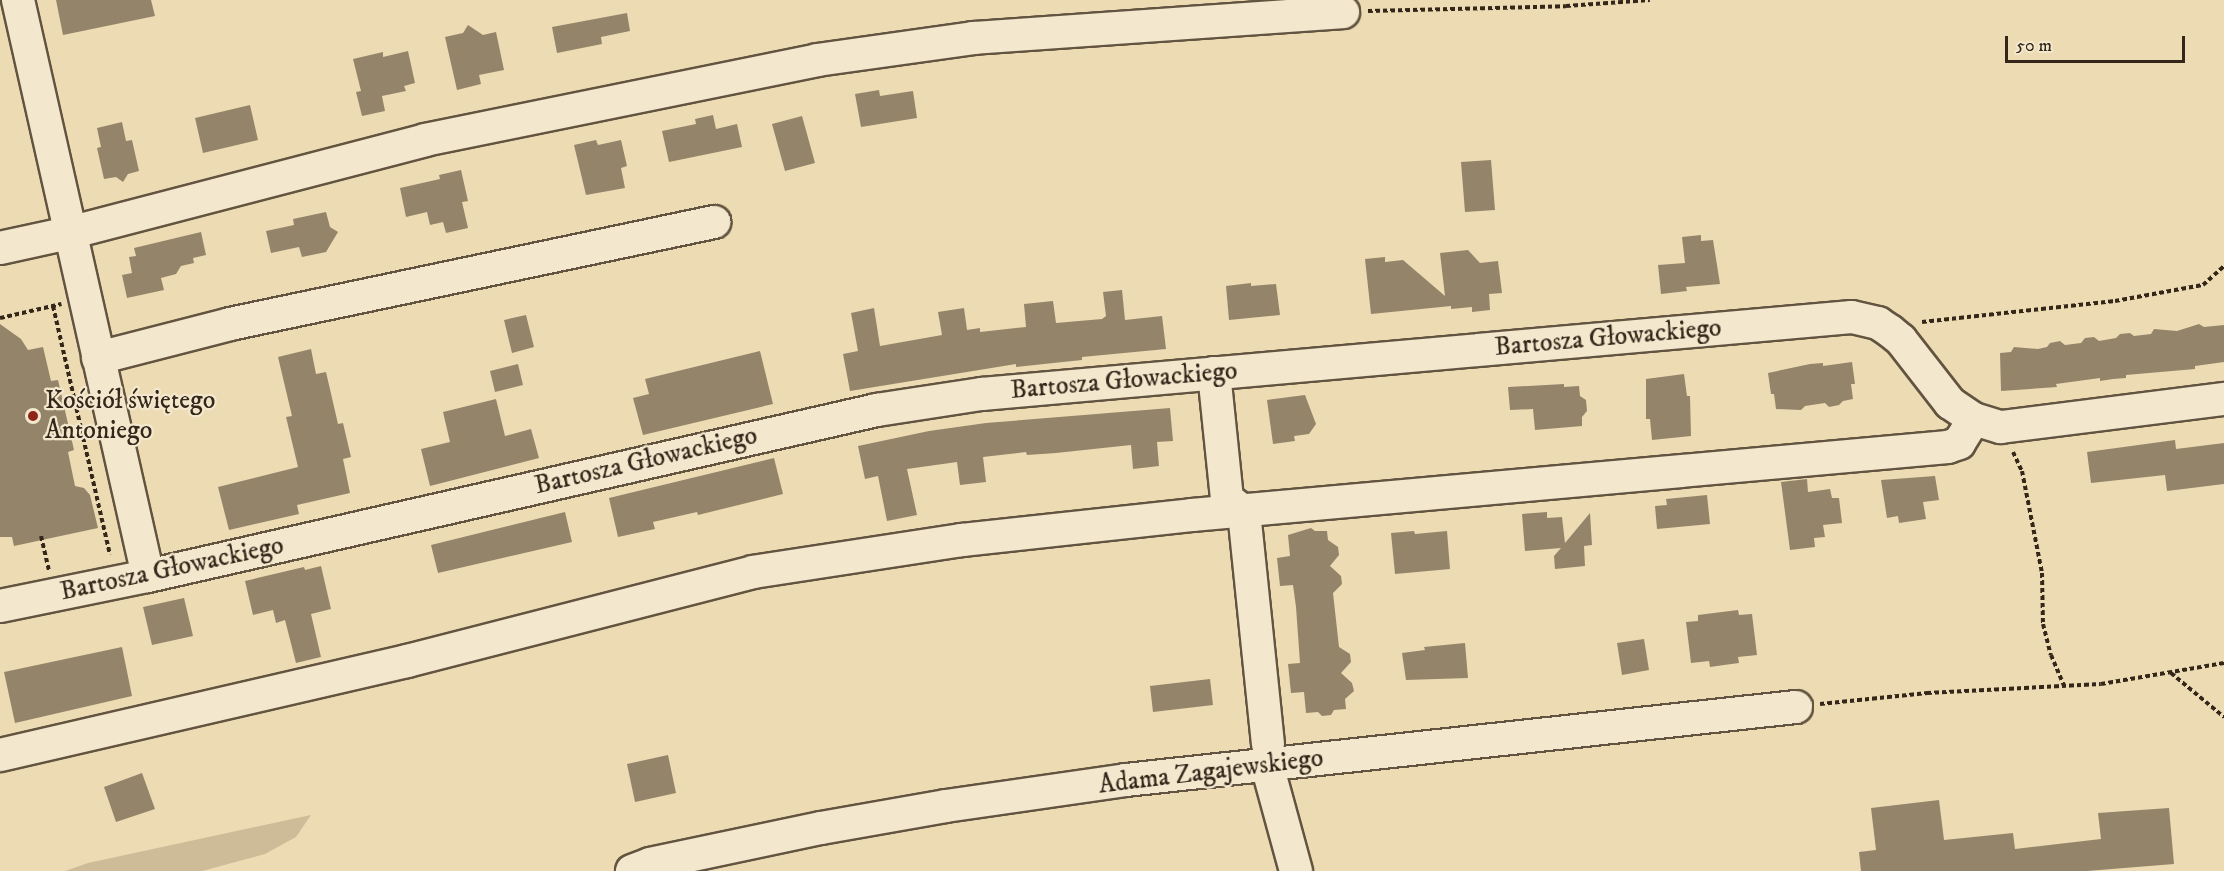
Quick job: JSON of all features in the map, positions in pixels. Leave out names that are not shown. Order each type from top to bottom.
[{"type":"street","points":[[18,0],[148,576]]},
{"type":"street","points":[[0,248],[69,233],[425,140],[827,58],[973,38],[1343,12]]},
{"type":"street","points":[[98,357],[230,324],[714,222]]},
{"type":"street","name":"Bartosza Głowackiego","points":[[0,606],[148,576],[877,410],[982,394],[1852,317],[1883,326],[1901,340],[1950,403],[1987,423]]},
{"type":"street","points":[[1214,373],[1227,499],[1244,512],[1268,754],[1296,871]]},
{"type":"street","points":[[0,755],[407,661],[753,572],[962,540],[1948,447],[1959,443],[1987,423],[2224,399]]},
{"type":"street","name":"Adama Zagajewskiego","points":[[632,871],[684,856],[946,806],[1126,780],[1268,754],[1796,699]]},
{"type":"street","points":[[1141,759],[1268,754]]},
{"type":"path","points":[[1343,12],[1566,6],[1650,0]]},
{"type":"path","points":[[1883,326],[2115,301],[2203,285],[2224,266]]},
{"type":"path","points":[[0,318],[67,302]]},
{"type":"path","points":[[53,306],[110,555]]},
{"type":"path","points":[[1987,423],[2022,471],[2042,573],[2043,624],[2051,654],[2064,686]]},
{"type":"path","points":[[41,536],[49,570]]},
{"type":"path","points":[[1796,699],[2101,684],[2224,663]]},
{"type":"path","points":[[2170,672],[2224,717]]},
{"type":"shaded area","points":[[311,815],[296,837],[265,854],[202,871],[65,871],[88,863]]},
{"type":"building","points":[[56,0],[151,0],[155,16],[63,35]]},
{"type":"building","points":[[627,13],[630,31],[601,37],[602,44],[557,53],[552,27]]},
{"type":"building","points":[[468,25],[483,35],[496,32],[504,70],[479,75],[481,84],[457,90],[445,37],[463,33]]},
{"type":"building","points":[[408,51],[415,83],[404,86],[406,91],[382,96],[385,111],[362,116],[356,92],[361,91],[353,59],[383,52],[383,57]]},
{"type":"building","points":[[879,90],[880,96],[913,91],[917,118],[861,127],[855,94]]},
{"type":"building","points":[[250,105],[258,140],[203,153],[195,118]]},
{"type":"building","points":[[713,115],[716,129],[737,124],[742,147],[669,162],[662,131],[696,124],[695,119]]},
{"type":"building","points":[[802,116],[815,163],[785,171],[772,124]]},
{"type":"building","points":[[122,122],[126,141],[132,140],[139,171],[128,174],[123,182],[116,177],[104,179],[97,148],[101,147],[97,128]]},
{"type":"building","points":[[596,140],[598,145],[621,140],[627,166],[621,168],[625,188],[586,195],[574,145]]},
{"type":"building","points":[[1491,160],[1495,210],[1465,212],[1461,162]]},
{"type":"building","points":[[461,170],[468,201],[462,202],[468,228],[446,233],[443,222],[430,225],[427,212],[406,217],[400,188],[440,179],[439,175]]},
{"type":"building","points":[[326,212],[330,227],[338,232],[326,252],[302,257],[299,247],[271,253],[266,231],[294,225],[293,219]]},
{"type":"building","points":[[201,232],[206,255],[193,258],[194,263],[181,266],[176,274],[161,278],[164,290],[127,298],[122,275],[132,273],[129,257],[136,256],[134,248]]},
{"type":"building","points":[[1701,235],[1701,241],[1713,240],[1720,284],[1686,287],[1687,291],[1661,294],[1658,265],[1685,263],[1682,237]]},
{"type":"building","points":[[1468,250],[1480,263],[1498,261],[1502,293],[1489,294],[1490,310],[1472,312],[1472,307],[1451,309],[1451,306],[1371,314],[1365,259],[1385,257],[1385,262],[1403,260],[1445,296],[1440,253]]},
{"type":"building","points":[[1251,283],[1251,286],[1276,284],[1280,315],[1229,320],[1226,286]]},
{"type":"building","points":[[1122,290],[1125,320],[1162,316],[1166,349],[1082,357],[1082,360],[1016,367],[1016,364],[850,391],[843,354],[858,351],[851,313],[874,308],[880,346],[942,335],[938,312],[964,308],[967,330],[980,328],[980,332],[1026,327],[1024,304],[1053,301],[1056,323],[1102,319],[1106,316],[1103,292]]},
{"type":"building","points":[[526,315],[534,347],[512,353],[504,320]]},
{"type":"building","name":"Kościół świętego Antoniego","points":[[0,324],[21,339],[28,350],[43,347],[51,381],[58,380],[74,450],[68,452],[75,486],[84,488],[90,495],[98,528],[14,546],[12,537],[0,537]]},
{"type":"building","points":[[2199,324],[2204,327],[2224,325],[2224,362],[2195,366],[2195,369],[2056,384],[2057,387],[2001,391],[2000,353],[2011,352],[2014,347],[2038,349],[2060,341],[2065,345],[2081,343],[2085,338],[2094,337],[2099,341],[2116,338],[2120,334],[2130,333],[2134,336],[2151,334],[2154,329],[2177,331]]},
{"type":"building","points":[[311,349],[316,374],[326,372],[338,424],[343,423],[351,457],[343,459],[350,493],[297,505],[299,514],[229,530],[218,487],[298,467],[286,417],[292,416],[278,357]]},
{"type":"building","points":[[760,351],[773,404],[643,435],[633,398],[649,394],[645,379]]},
{"type":"building","points":[[1852,362],[1855,384],[1851,384],[1853,399],[1829,407],[1825,403],[1805,406],[1801,410],[1776,409],[1768,373],[1810,364],[1823,363],[1823,366]]},
{"type":"building","points":[[518,364],[523,385],[495,392],[490,371]]},
{"type":"building","points":[[1684,374],[1687,396],[1690,396],[1691,436],[1652,440],[1650,419],[1646,419],[1646,379]]},
{"type":"building","points":[[1564,384],[1564,387],[1579,386],[1580,396],[1586,400],[1587,411],[1582,417],[1582,426],[1535,430],[1533,409],[1510,410],[1508,387]]},
{"type":"building","points":[[1305,395],[1316,424],[1309,434],[1294,436],[1295,441],[1273,444],[1267,400]]},
{"type":"building","points":[[496,399],[505,436],[531,429],[539,458],[430,486],[421,449],[450,442],[443,412]]},
{"type":"building","points":[[1170,408],[1173,441],[1157,442],[1159,466],[1133,469],[1131,445],[1056,453],[1027,455],[1026,452],[983,457],[986,482],[960,485],[957,462],[907,469],[917,515],[887,521],[878,476],[865,479],[858,446],[929,431],[986,423]]},
{"type":"building","points":[[2175,440],[2176,449],[2224,443],[2224,484],[2167,491],[2165,475],[2091,483],[2087,452]]},
{"type":"building","points":[[774,458],[783,494],[698,515],[697,512],[653,522],[655,529],[618,537],[609,498]]},
{"type":"building","points":[[1935,476],[1939,500],[1923,502],[1926,519],[1899,523],[1898,516],[1887,518],[1881,480]]},
{"type":"building","points":[[1807,479],[1808,492],[1830,489],[1832,498],[1839,498],[1842,523],[1823,525],[1825,537],[1814,538],[1815,547],[1790,550],[1781,482]]},
{"type":"building","points":[[1707,495],[1710,524],[1657,529],[1655,506],[1667,505],[1666,499]]},
{"type":"building","points":[[565,512],[572,542],[438,573],[431,545]]},
{"type":"building","points":[[1547,512],[1547,518],[1562,517],[1565,543],[1590,513],[1592,545],[1584,546],[1585,566],[1555,569],[1554,556],[1561,548],[1525,551],[1522,514]]},
{"type":"building","points":[[1311,528],[1315,531],[1327,531],[1328,540],[1338,547],[1339,555],[1330,566],[1341,576],[1342,584],[1333,593],[1339,647],[1350,654],[1351,662],[1341,673],[1352,683],[1354,691],[1345,699],[1346,709],[1334,710],[1331,715],[1322,716],[1318,712],[1306,713],[1304,692],[1291,693],[1288,664],[1300,663],[1296,607],[1293,585],[1280,586],[1277,558],[1290,556],[1288,535]]},
{"type":"building","points":[[1414,531],[1415,534],[1447,531],[1450,569],[1395,574],[1391,533]]},
{"type":"building","points":[[321,566],[331,609],[311,614],[321,657],[296,663],[285,620],[276,623],[273,610],[253,615],[245,581],[304,567],[305,570]]},
{"type":"building","points":[[184,598],[193,636],[152,645],[143,607]]},
{"type":"building","points":[[1738,610],[1739,615],[1752,614],[1757,655],[1738,657],[1739,663],[1710,667],[1709,661],[1691,663],[1686,622],[1698,621],[1698,615]]},
{"type":"building","points":[[1644,639],[1649,670],[1622,675],[1617,643]]},
{"type":"building","points":[[1465,643],[1468,678],[1406,680],[1402,653],[1425,650],[1424,647]]},
{"type":"building","points":[[122,647],[132,696],[15,723],[4,672]]},
{"type":"building","points":[[1210,679],[1213,705],[1153,712],[1150,686]]},
{"type":"building","points":[[668,755],[676,793],[635,802],[627,764]]},
{"type":"building","points":[[142,773],[155,809],[116,822],[104,787]]},
{"type":"building","points":[[1939,800],[1944,840],[2013,833],[2015,849],[2101,839],[2098,813],[2169,808],[2174,864],[2087,871],[1861,871],[1859,852],[1876,850],[1871,808]]},
{"type":"place","name":"Kościół świętego Antoniego","points":[[33,416]]}]
